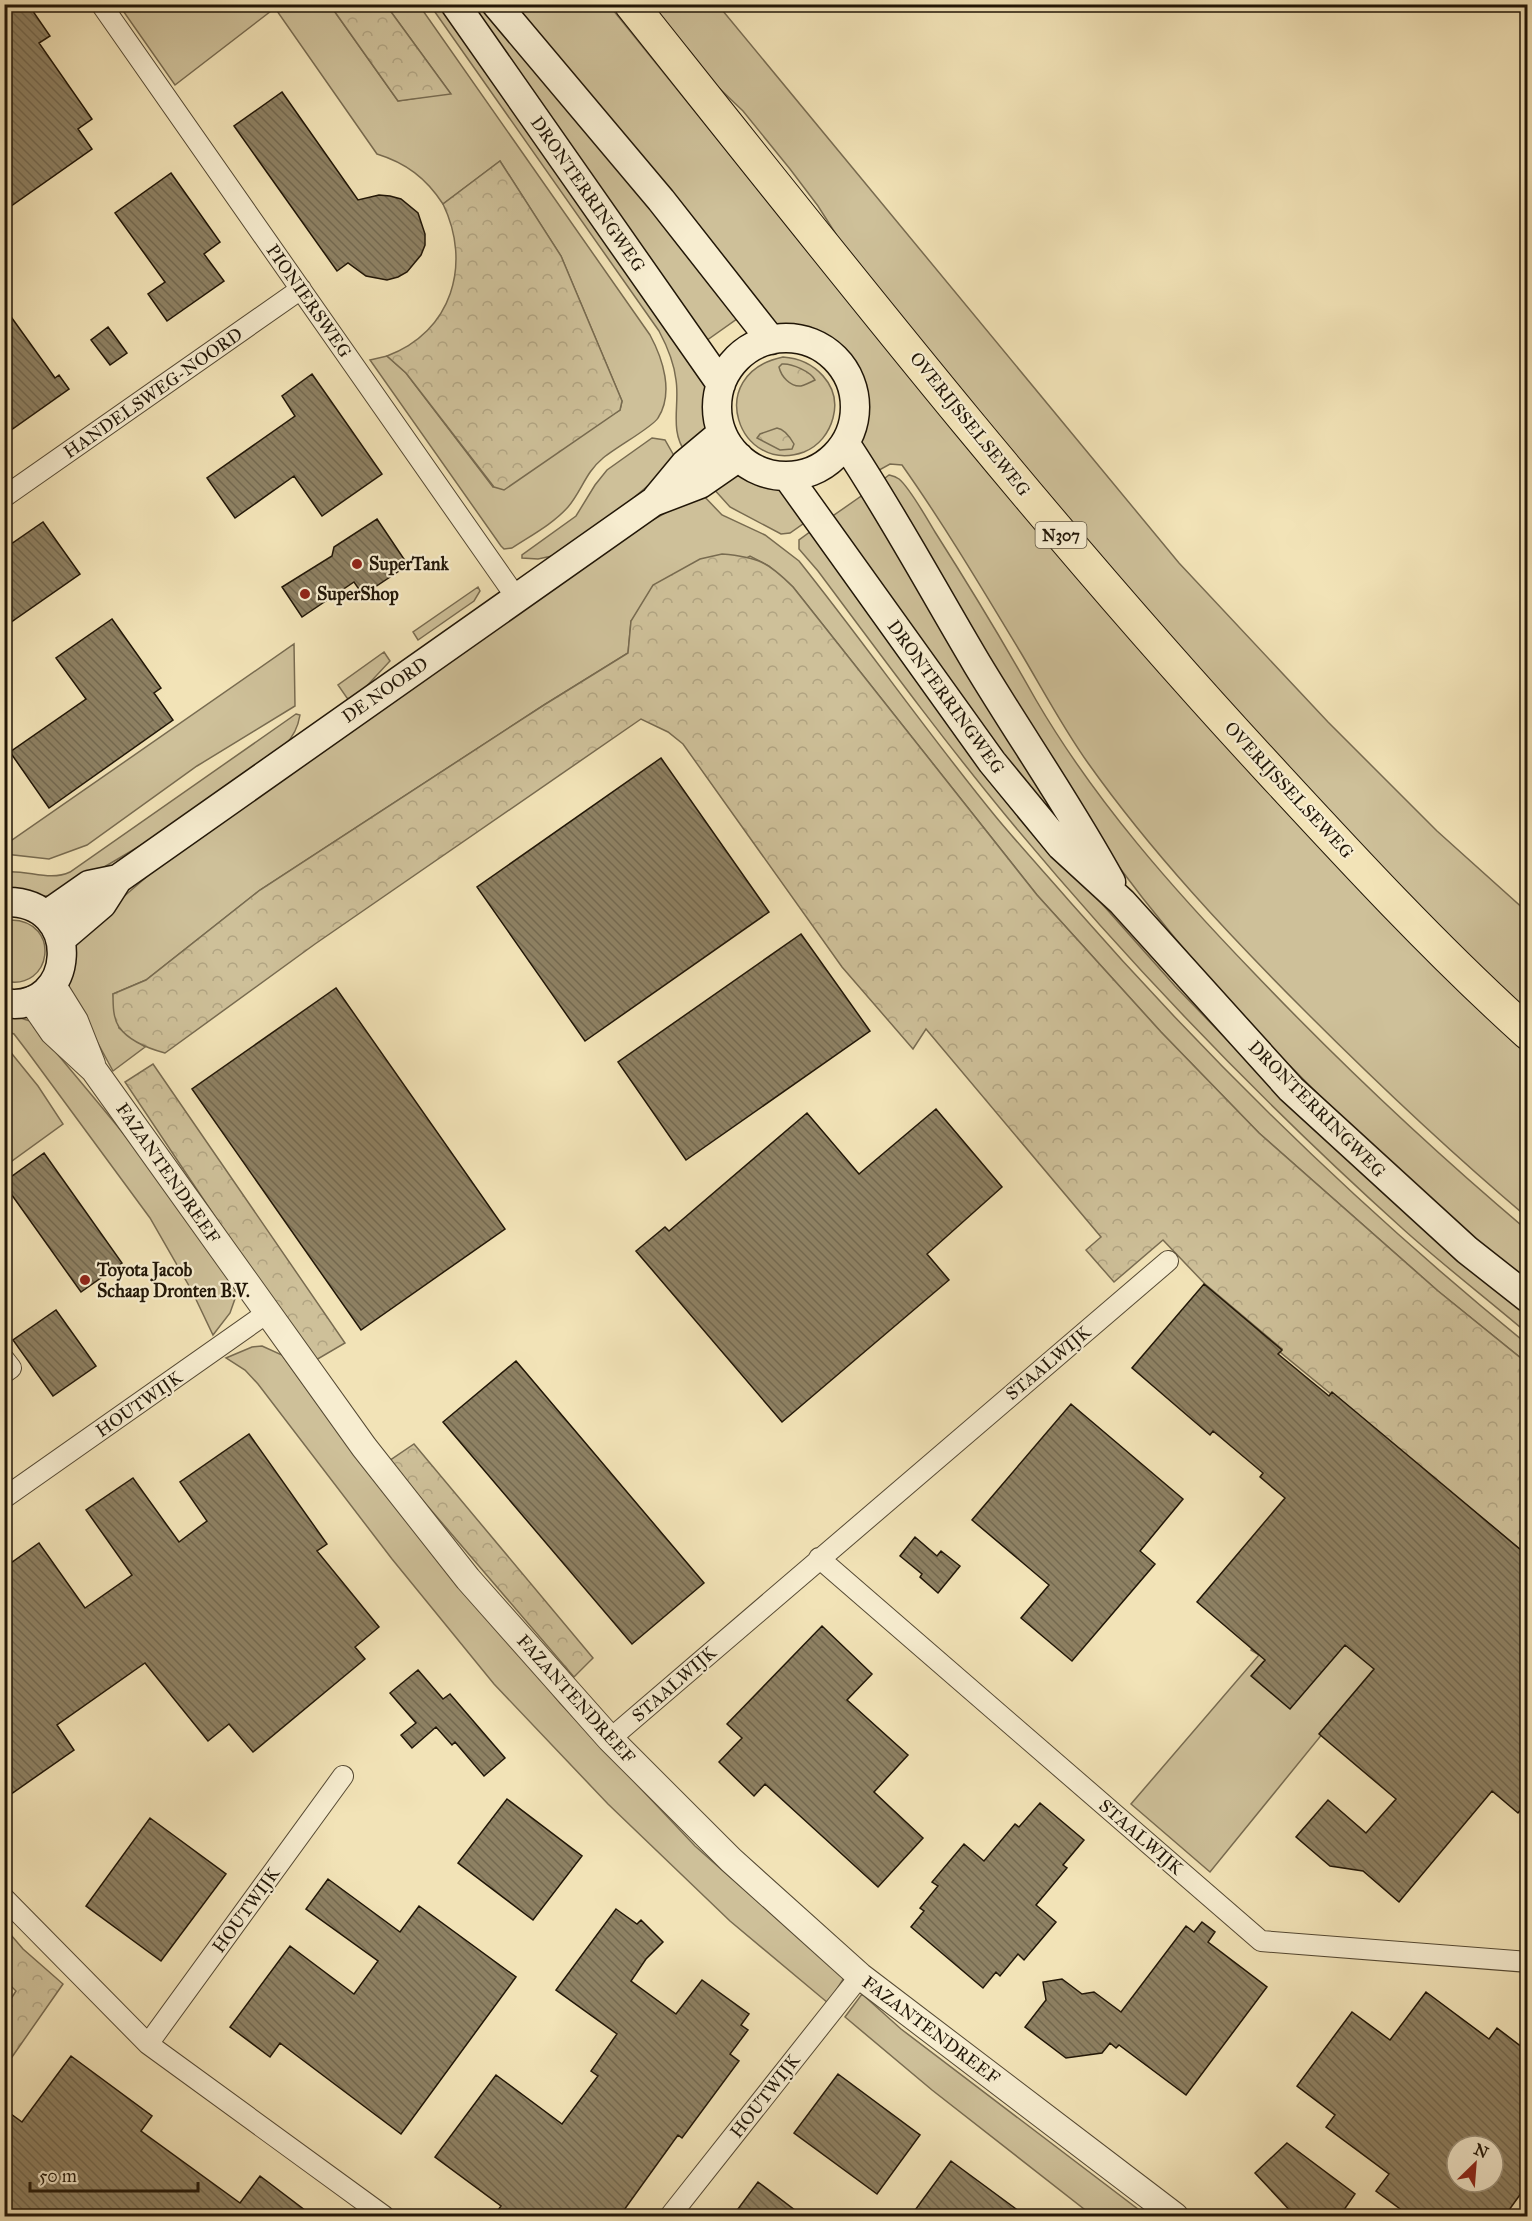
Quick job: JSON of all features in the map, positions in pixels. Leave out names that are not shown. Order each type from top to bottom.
[{"type":"highway","name":"OVERIJSSELSEWEG","points":[[631,4],[823,246],[1073,550],[1209,705],[1344,851],[1527,1033]]},
{"type":"main road","name":"DRONTERRINGWEG","points":[[455,4],[721,384]]},
{"type":"main road","points":[[496,4],[661,200],[771,340]]},
{"type":"main road","points":[[787,338],[803,340],[818,346],[842,367],[855,397],[852,428],[845,443],[830,461],[810,472],[787,476],[769,474],[753,468],[729,446],[722,433],[718,409],[721,384],[729,369],[740,356],[754,346],[771,340],[787,338]]},
{"type":"main road","name":"DE NOORD","points":[[653,502],[685,464],[722,433]]},
{"type":"main road","name":"DRONTERRINGWEG","points":[[845,443],[872,483],[977,664],[1083,831],[1122,902]]},
{"type":"main road","name":"DE NOORD","points":[[61,939],[102,904],[118,879],[653,502],[700,484],[739,457]]},
{"type":"main road","name":"DRONTERRINGWEG","points":[[787,476],[817,521],[992,762],[1061,846],[1122,902],[1291,1089],[1458,1243],[1527,1298]]},
{"type":"main road","name":"DE NOORD","points":[[46,915],[89,885],[118,879]]},
{"type":"main road","points":[[4,902],[22,903],[46,915],[55,926],[61,939],[63,958],[57,976],[29,996]]},
{"type":"street","name":"PIONIERSWEG","points":[[101,4],[516,597]]},
{"type":"street","name":"HANDELSWEG-NOORD","points":[[4,497],[301,289]]},
{"type":"street","name":"FAZANTENDREEF","points":[[29,996],[53,1032],[94,1070],[364,1447],[468,1579],[610,1739],[731,1860],[860,1976],[1174,2217]]},
{"type":"street","name":"STAALWIJK","points":[[610,1739],[1168,1262]]},
{"type":"street","name":"HOUTWIJK","points":[[6,1492],[267,1313]]},
{"type":"street","points":[[4,1359],[11,1368],[4,1373]]},
{"type":"street","name":"STAALWIJK","points":[[819,1558],[1261,1941],[1527,1962]]},
{"type":"street","name":"HOUTWIJK","points":[[148,2044],[343,1776]]},
{"type":"street","points":[[4,1898],[148,2044],[384,2217]]},
{"type":"street","name":"HOUTWIJK","points":[[670,2217],[860,1976]]},
{"type":"green space","points":[[119,5],[330,5],[398,101],[450,93],[386,5],[419,5],[650,335],[659,355],[666,387],[663,408],[655,422],[596,464],[573,501],[555,519],[512,548],[504,549],[370,360],[387,356],[406,373],[493,487],[620,410],[622,401],[561,256],[500,161],[443,204],[422,179],[397,162],[377,154],[275,8],[175,85]]},
{"type":"green space","points":[[330,5],[386,5],[451,94],[398,101]]},
{"type":"green space","points":[[430,5],[446,5],[708,391],[705,430],[686,453],[676,427],[677,389],[674,367],[659,331]]},
{"type":"green space","points":[[465,5],[484,5],[741,316],[703,343]]},
{"type":"green space","points":[[504,5],[609,5],[810,254],[1511,1040],[1527,1055],[1527,1217],[1442,1142],[1333,1039],[1248,953],[1165,861],[1079,750],[963,558],[902,465],[890,464],[874,473],[859,439],[863,410],[862,396],[857,377],[848,360],[834,346],[820,337],[773,322]]},
{"type":"green space","points":[[647,5],[718,5],[1179,563],[1328,722],[1437,831],[1527,912],[1527,1014],[1376,862],[1213,686],[1070,520],[848,253],[818,206],[743,111],[696,66]]},
{"type":"green space","points":[[500,161],[561,256],[622,401],[620,410],[504,490],[494,487],[406,373],[387,356],[409,345],[427,331],[441,313],[450,294],[455,272],[456,250],[452,227],[443,204]]},
{"type":"green space","points":[[783,357],[815,368],[829,385],[835,406],[831,424],[819,443],[804,452],[781,456],[762,450],[747,437],[739,420],[737,401],[743,382],[758,367]]},
{"type":"green space","points":[[782,364],[801,369],[815,380],[801,386],[793,385],[782,374],[779,367]]},
{"type":"green space","points":[[777,428],[791,439],[794,444],[792,449],[780,450],[757,438],[760,434]]},
{"type":"green space","points":[[652,438],[665,440],[677,461],[617,512],[552,556],[538,559],[522,558],[522,555],[576,516],[607,470]]},
{"type":"green space","points":[[889,475],[899,479],[913,496],[1059,737],[1110,809],[1194,909],[1287,1007],[1421,1137],[1527,1230],[1527,1282],[1415,1185],[1307,1083],[1206,975],[1158,918],[1092,829],[880,482]]},
{"type":"green space","points":[[736,476],[760,479],[769,483],[785,495],[807,521],[790,533],[781,534],[730,507],[712,487]]},
{"type":"green space","points":[[867,492],[1078,838],[1071,844],[827,520]]},
{"type":"green space","points":[[701,493],[722,515],[765,535],[799,561],[996,817],[1124,962],[1233,1078],[1347,1188],[1527,1344],[1527,1363],[1438,1291],[1259,1133],[1161,1032],[1037,895],[793,587],[769,566],[750,556],[631,621],[628,653],[260,890],[146,980],[113,994],[119,1028],[145,1047],[113,1071],[69,990],[69,982],[77,942],[114,905],[165,861],[633,531]]},
{"type":"green space","points":[[814,529],[1079,878],[1175,986],[1262,1076],[1527,1315],[1527,1333],[1418,1242],[1350,1181],[1197,1030],[1100,925],[982,787],[799,549],[799,540]]},
{"type":"green space","points":[[722,554],[762,562],[793,587],[1037,895],[1161,1032],[1259,1133],[1438,1291],[1527,1363],[1527,1555],[1280,1352],[1282,1349],[1205,1284],[1163,1240],[1114,1282],[1086,1250],[1101,1237],[926,1029],[913,1049],[842,967],[683,744],[668,732],[641,719],[315,944],[165,1053],[146,1047],[119,1027],[114,1016],[113,994],[146,980],[260,890],[628,653],[631,621],[653,585],[700,559]]},
{"type":"green space","points":[[478,587],[480,591],[474,601],[418,640],[413,632]]},
{"type":"green space","points":[[294,644],[295,706],[197,766],[87,845],[49,859],[5,854],[5,845]]},
{"type":"green space","points":[[384,652],[390,661],[363,690],[347,698],[338,685]]},
{"type":"green space","points":[[296,714],[300,715],[297,727],[285,745],[150,840],[55,896],[37,896],[5,888],[4,872],[54,876],[70,872]]},
{"type":"green space","points":[[5,921],[27,923],[38,932],[44,943],[45,955],[41,967],[33,976],[21,982],[5,981]]},
{"type":"green space","points":[[4,1013],[30,1021],[139,1153],[215,1256],[237,1293],[230,1313],[213,1335],[192,1291],[150,1218],[14,1034],[5,1031]]},
{"type":"green space","points":[[4,1044],[38,1086],[63,1124],[5,1166]]},
{"type":"green space","points":[[153,1064],[345,1343],[316,1360],[230,1239],[125,1082]]},
{"type":"green space","points":[[262,1346],[282,1355],[343,1439],[560,1703],[695,1846],[844,1978],[828,2003],[730,1921],[608,1804],[494,1684],[392,1559],[258,1384],[245,1370],[226,1358],[252,1347]]},
{"type":"green space","points":[[414,1444],[593,1658],[574,1677],[389,1461]]},
{"type":"green space","points":[[1412,1460],[1522,1550],[1392,1704],[1323,1733],[1210,1872],[1131,1804],[1259,1655],[1251,1650]]},
{"type":"green space","points":[[5,1928],[23,1949],[63,1984],[5,2067],[5,2008],[16,1991],[5,1980]]},
{"type":"green space","points":[[862,1994],[901,2029],[1147,2216],[1093,2216],[932,2090],[845,2017]]},
{"type":"building","points":[[4,4],[28,4],[50,36],[39,43],[92,119],[78,129],[92,149],[4,211]]},
{"type":"building","points":[[282,92],[358,200],[379,195],[390,196],[401,199],[418,213],[425,234],[425,245],[421,255],[407,272],[387,280],[366,276],[348,263],[337,271],[234,126]]},
{"type":"building","points":[[171,173],[220,242],[204,254],[224,281],[167,321],[148,294],[165,282],[115,213]]},
{"type":"building","points":[[4,307],[55,378],[59,375],[69,389],[4,435]]},
{"type":"building","points":[[108,327],[127,353],[110,365],[91,340]]},
{"type":"building","points":[[312,374],[382,474],[322,516],[294,476],[235,518],[207,478],[295,416],[282,396]]},
{"type":"building","points":[[377,519],[408,565],[363,595],[354,582],[302,617],[282,587],[332,556],[334,547]]},
{"type":"building","points":[[43,522],[80,574],[4,627],[4,549]]},
{"type":"building","points":[[112,619],[161,688],[154,693],[173,720],[49,808],[10,752],[86,699],[56,658]]},
{"type":"building","points":[[661,758],[769,912],[585,1041],[477,887]]},
{"type":"building","points":[[801,934],[870,1031],[686,1160],[618,1062]]},
{"type":"building","points":[[336,988],[505,1229],[361,1330],[192,1089]]},
{"type":"building","points":[[936,1109],[1002,1187],[927,1254],[949,1280],[782,1422],[636,1251],[665,1227],[669,1231],[807,1113],[859,1174]]},
{"type":"building","points":[[44,1153],[122,1263],[81,1292],[4,1184]]},
{"type":"building","points":[[1204,1284],[1282,1350],[1278,1354],[1329,1396],[1332,1392],[1527,1555],[1527,1802],[1518,1813],[1492,1791],[1399,1902],[1363,1871],[1330,1866],[1296,1837],[1328,1800],[1366,1833],[1396,1799],[1319,1734],[1374,1669],[1345,1645],[1290,1709],[1251,1676],[1265,1660],[1197,1602],[1285,1498],[1260,1477],[1263,1473],[1213,1431],[1210,1435],[1132,1368]]},
{"type":"building","points":[[56,1310],[96,1366],[53,1396],[13,1340]]},
{"type":"building","points":[[516,1361],[704,1583],[632,1644],[443,1422]]},
{"type":"building","points":[[1071,1404],[1183,1499],[1140,1551],[1155,1564],[1072,1661],[1021,1618],[1049,1585],[972,1520]]},
{"type":"building","points":[[249,1434],[327,1544],[317,1551],[379,1627],[355,1647],[365,1659],[253,1752],[229,1724],[208,1741],[145,1663],[57,1725],[74,1750],[4,1799],[4,1568],[39,1543],[85,1608],[132,1575],[86,1510],[133,1478],[179,1542],[207,1521],[180,1482]]},
{"type":"building","points":[[915,1537],[937,1556],[941,1551],[960,1566],[938,1593],[920,1577],[922,1574],[900,1556]]},
{"type":"building","points":[[822,1626],[872,1674],[847,1700],[908,1755],[874,1792],[923,1838],[878,1887],[765,1784],[754,1796],[719,1762],[742,1738],[727,1724]]},
{"type":"building","points":[[418,1670],[443,1699],[450,1694],[505,1758],[484,1776],[455,1742],[452,1745],[436,1727],[412,1748],[401,1735],[416,1723],[390,1693]]},
{"type":"building","points":[[507,1799],[582,1856],[533,1920],[458,1863]]},
{"type":"building","points":[[1040,1803],[1084,1840],[1063,1865],[1067,1868],[1036,1905],[1056,1922],[1024,1960],[1018,1954],[1000,1976],[996,1972],[983,1988],[911,1927],[924,1911],[920,1908],[938,1886],[932,1882],[964,1844],[984,1861],[1015,1824],[1019,1827]]},
{"type":"building","points":[[150,1818],[226,1874],[161,1961],[86,1906]]},
{"type":"building","points":[[328,1879],[400,1932],[419,1906],[516,1977],[401,2134],[280,2043],[270,2057],[230,2027],[290,1946],[354,1994],[378,1961],[306,1909]]},
{"type":"building","points":[[616,1909],[637,1924],[641,1920],[663,1942],[646,1959],[631,1981],[676,2014],[702,1980],[749,2014],[741,2025],[748,2030],[730,2054],[739,2061],[682,2138],[678,2135],[619,2217],[493,2217],[501,2206],[435,2157],[496,2075],[562,2124],[598,2076],[591,2071],[617,2034],[556,1990]]},
{"type":"building","points":[[1202,1922],[1215,1932],[1208,1942],[1267,1987],[1186,2095],[1119,2045],[1116,2048],[1110,2043],[1102,2053],[1066,2058],[1025,2027],[1046,2000],[1043,1982],[1062,1979],[1082,1994],[1094,1992],[1121,2012],[1186,1926],[1194,1932]]},
{"type":"building","points":[[1426,1992],[1489,2039],[1497,2028],[1527,2051],[1527,2185],[1504,2217],[1411,2217],[1376,2191],[1389,2174],[1326,2127],[1335,2115],[1297,2086],[1352,2012],[1390,2040]]},
{"type":"building","points":[[71,2056],[152,2116],[141,2131],[240,2203],[260,2176],[314,2217],[4,2217],[4,2109],[22,2122]]},
{"type":"building","points":[[838,2074],[920,2135],[877,2194],[794,2133]]},
{"type":"building","points":[[1287,2143],[1355,2194],[1339,2217],[1296,2217],[1255,2173]]},
{"type":"building","points":[[951,2161],[1027,2217],[910,2217]]},
{"type":"building","points":[[758,2182],[804,2217],[732,2217]]},
{"type":"place","name":"SuperTank","points":[[357,564]]},
{"type":"place","name":"SuperShop","points":[[305,594]]},
{"type":"place","name":"Toyota Jacob Schaap Dronten B.V.","points":[[85,1280]]}]
